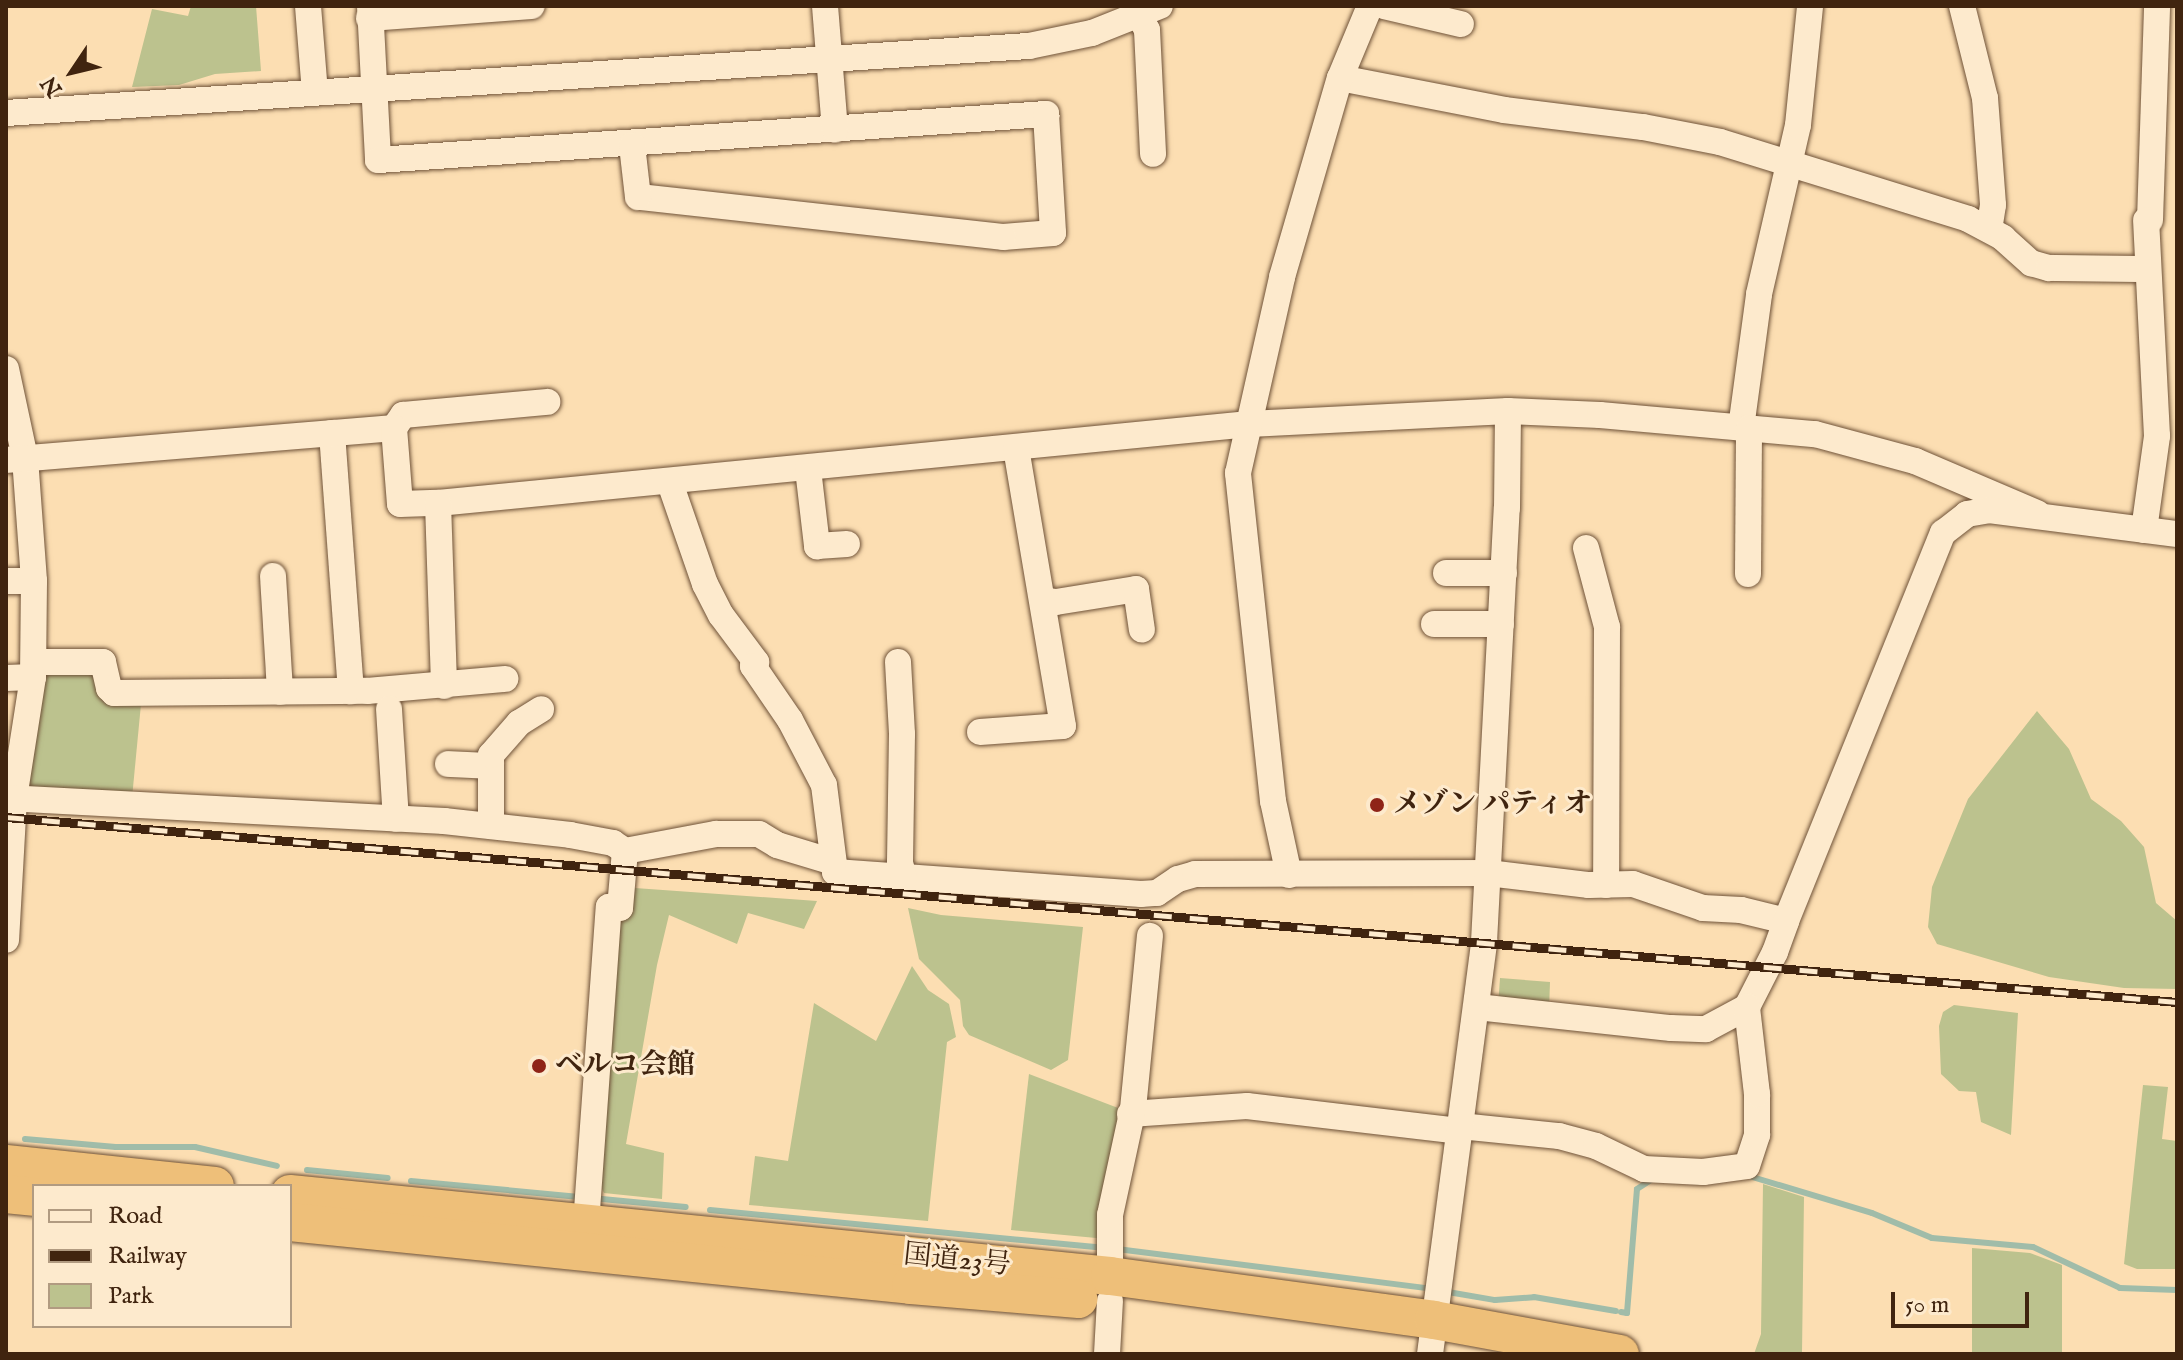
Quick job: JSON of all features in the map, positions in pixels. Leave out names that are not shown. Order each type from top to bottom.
[{"type":"highway","points":[[6,1164],[196,1184]]},
{"type":"highway","points":[[6,1194],[32,1197]]},
{"type":"highway","name":"国道23号","points":[[292,1194],[586,1224],[1110,1289],[1432,1339],[1620,1354]]},
{"type":"highway","name":"国道23号","points":[[292,1222],[911,1285],[1110,1289]]},
{"type":"highway","name":"国道23号","points":[[1432,1339],[1477,1354]]},
{"type":"street","points":[[308,6],[315,93]]},
{"type":"street","points":[[532,6],[370,12],[378,160],[632,145],[1046,114],[1053,233],[1003,237],[638,197],[632,145]]},
{"type":"street","points":[[825,6],[835,130]]},
{"type":"street","points":[[1289,875],[1273,801],[1238,473],[1282,277],[1340,78],[1370,6]]},
{"type":"street","points":[[1384,6],[1461,24]]},
{"type":"street","points":[[1748,574],[1745,428],[1759,294],[1790,166],[1809,49],[1810,6]]},
{"type":"street","points":[[1962,6],[1985,98],[1993,205],[1989,230]]},
{"type":"street","points":[[2144,530],[2157,436],[2146,269],[2157,6]]},
{"type":"street","points":[[6,113],[1052,43],[1150,11],[1147,30],[1153,154]]},
{"type":"street","points":[[1340,78],[1545,117],[1681,133],[1720,142],[1968,219],[1989,230],[2031,263],[2049,268],[2146,269]]},
{"type":"street","points":[[6,369],[15,459],[34,581],[34,670],[10,798],[6,940]]},
{"type":"street","points":[[547,402],[403,415],[394,428],[400,504],[670,483],[1249,424],[1508,411],[1600,415],[1815,434],[1852,441],[1964,480],[2037,513]]},
{"type":"street","points":[[1432,1339],[1477,1007],[1488,873],[1504,573],[1508,411]]},
{"type":"street","points":[[15,459],[394,428]]},
{"type":"street","points":[[332,433],[351,691]]},
{"type":"street","points":[[980,732],[1063,726],[1016,448]]},
{"type":"street","points":[[808,469],[817,546],[847,544]]},
{"type":"street","points":[[670,483],[700,571],[721,615],[756,662],[753,666],[790,720],[824,785],[835,872],[1141,894],[1157,893],[1178,879],[1195,874],[1488,873],[1606,885],[1633,884],[1703,908],[1741,910],[1786,921]]},
{"type":"street","points":[[438,503],[444,686]]},
{"type":"street","points":[[1477,1007],[1706,1029],[1747,1007],[1775,952],[1943,533],[1967,514],[1989,510],[2037,513],[2177,534]]},
{"type":"street","points":[[1586,548],[1607,627],[1606,885]]},
{"type":"street","points":[[1446,573],[1504,573]]},
{"type":"street","points":[[273,576],[280,692]]},
{"type":"street","points":[[6,581],[34,581]]},
{"type":"street","points":[[1043,600],[1056,602],[1136,589],[1142,630]]},
{"type":"street","points":[[1434,624],[1501,624]]},
{"type":"street","points":[[6,678],[34,670],[103,662],[109,688],[114,693],[351,691],[505,679]]},
{"type":"street","points":[[898,662],[902,734],[900,863],[904,877]]},
{"type":"street","points":[[389,709],[396,819]]},
{"type":"street","points":[[491,826],[491,755],[510,732],[541,709]]},
{"type":"street","points":[[448,764],[491,766]]},
{"type":"street","points":[[10,798],[491,826],[613,843],[625,851],[716,834],[759,834],[777,845],[833,862]]},
{"type":"street","points":[[586,1224],[609,907],[620,908],[625,851]]},
{"type":"street","points":[[1107,1354],[1110,1215],[1134,1102],[1150,936]]},
{"type":"street","points":[[1130,1114],[1198,1106],[1247,1106],[1559,1136],[1596,1146],[1644,1169],[1703,1172],[1747,1166],[1757,1135],[1757,1094],[1752,1029],[1747,1007]]},
{"type":"green space","points":[[191,6],[256,6],[261,71],[215,74],[179,85],[132,87],[152,9],[188,16]]},
{"type":"green space","points":[[96,667],[141,704],[132,798],[28,787],[45,671]]},
{"type":"green space","points":[[2037,711],[2069,749],[2091,799],[2121,821],[2144,847],[2156,903],[2177,921],[2177,989],[2124,988],[2049,977],[1937,944],[1928,927],[1932,887],[1968,799]]},
{"type":"green space","points":[[635,888],[817,901],[804,929],[748,913],[737,944],[669,915],[657,965],[626,1144],[664,1153],[662,1199],[604,1193],[601,1187],[621,911]]},
{"type":"green space","points":[[908,908],[941,915],[1083,927],[1068,1060],[1051,1070],[969,1035],[963,1026],[960,1000],[919,959]]},
{"type":"green space","points":[[912,966],[928,990],[949,1004],[956,1037],[947,1042],[928,1221],[749,1205],[755,1156],[788,1161],[814,1003],[876,1041]]},
{"type":"green space","points":[[1500,978],[1550,982],[1549,1010],[1498,1007]]},
{"type":"green space","points":[[1954,1005],[2018,1013],[2011,1135],[1981,1122],[1976,1092],[1959,1091],[1941,1074],[1939,1026],[1943,1012]]},
{"type":"green space","points":[[1029,1074],[1126,1111],[1107,1239],[1011,1230]]},
{"type":"green space","points":[[2143,1085],[2168,1087],[2162,1139],[2177,1141],[2177,1269],[2137,1269],[2124,1264]]},
{"type":"green space","points":[[1763,1184],[1804,1197],[1802,1354],[1754,1354],[1761,1334]]},
{"type":"green space","points":[[1972,1248],[2030,1253],[2062,1265],[2062,1354],[1972,1354]]},
{"type":"waterway","points":[[25,1139],[116,1147],[195,1147],[277,1166]]},
{"type":"waterway","points":[[307,1170],[388,1178]]},
{"type":"waterway","points":[[1749,1176],[1872,1213],[1932,1238],[2033,1247],[2120,1288],[2177,1290]]},
{"type":"waterway","points":[[1621,1312],[1627,1313],[1637,1189],[1651,1180]]},
{"type":"waterway","points":[[411,1181],[579,1197]]},
{"type":"waterway","points":[[602,1199],[686,1207]]},
{"type":"waterway","points":[[710,1210],[1103,1248]]},
{"type":"waterway","points":[[1117,1249],[1427,1288]]},
{"type":"waterway","points":[[1448,1292],[1495,1300],[1534,1297],[1616,1311]]},
{"type":"railway","points":[[6,817],[2177,1002]]},
{"type":"place","name":"メゾン パティオ","points":[[1377,805]]},
{"type":"place","name":"ベルコ会館","points":[[539,1066]]}]
